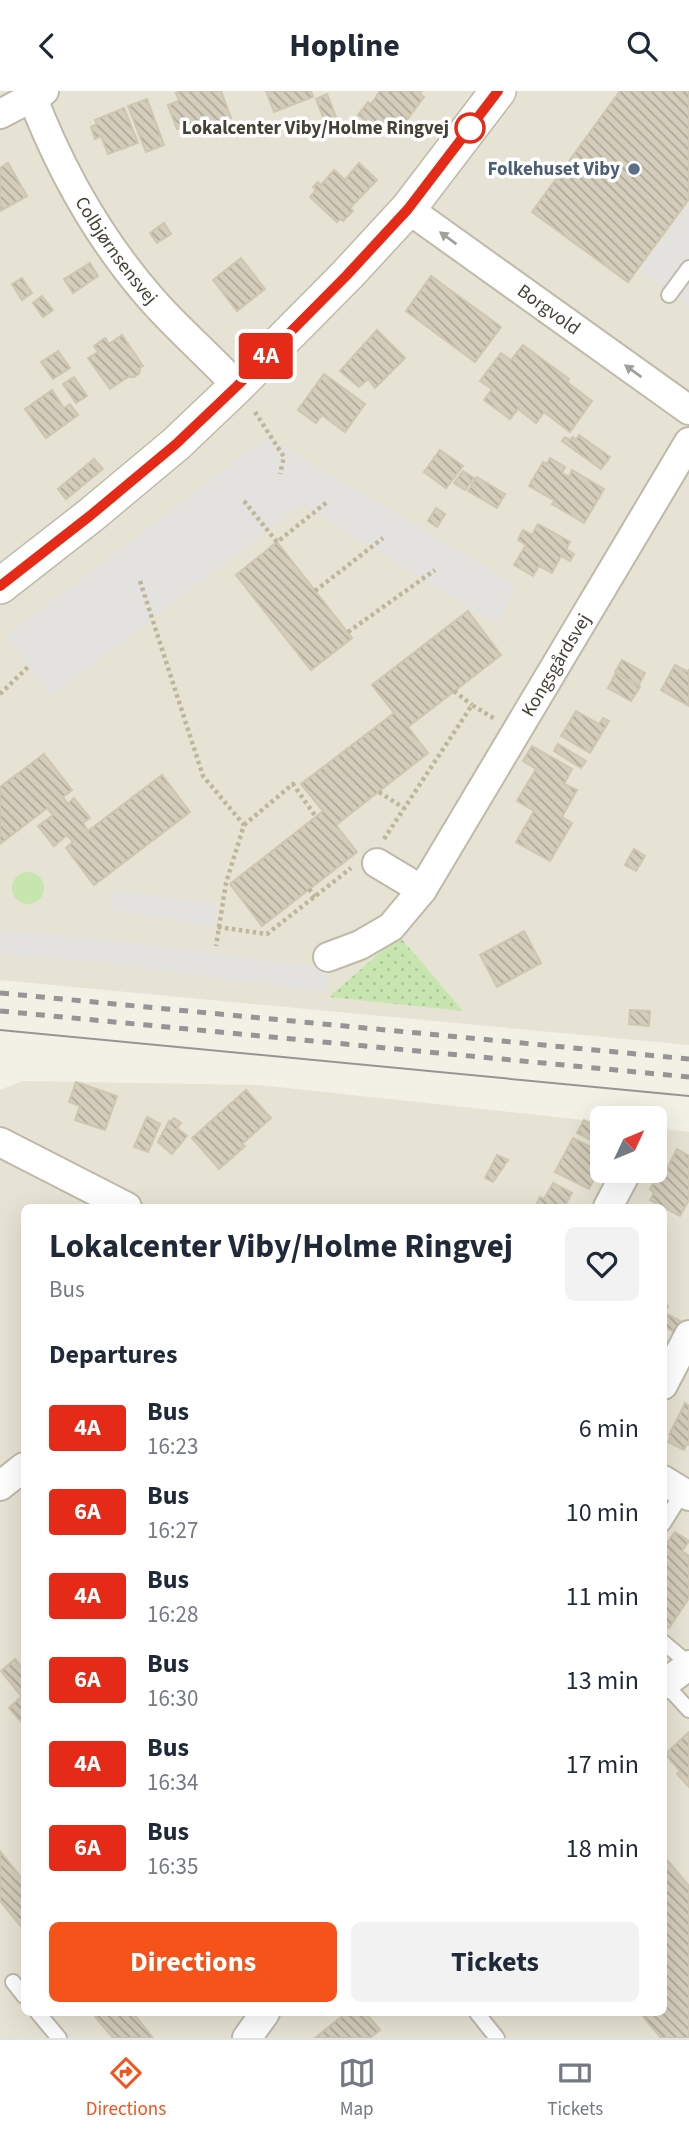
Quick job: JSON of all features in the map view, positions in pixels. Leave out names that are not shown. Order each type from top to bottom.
[{"type":"street","points":[[0,586],[176,444],[237,386],[408,209],[498,91]]},
{"type":"street","points":[[0,114],[35,93]]},
{"type":"street","name":"Colbjørnsensvej","points":[[35,93],[54,152],[79,200],[154,302],[237,386]]},
{"type":"street","name":"Borgvold","points":[[408,209],[689,410]]},
{"type":"street","name":"Kongsgårdsvej","points":[[328,957],[360,945],[391,927],[422,890],[689,442]]},
{"type":"street","points":[[378,855],[422,890]]},
{"type":"street","points":[[0,1142],[121,1204]]},
{"type":"street","points":[[610,1204],[621,1183]]},
{"type":"street","points":[[667,1377],[689,1335]]},
{"type":"street","points":[[0,1486],[21,1469]]},
{"type":"street","points":[[667,1682],[689,1664]]},
{"type":"street","points":[[247,2038],[263,2016]]},
{"type":"lane","points":[[669,295],[689,268]]},
{"type":"lane","points":[[667,1515],[678,1489]]},
{"type":"lane","points":[[667,1645],[689,1664]]},
{"type":"lane","points":[[667,1687],[689,1710]]},
{"type":"lane","points":[[13,1982],[21,1992]]},
{"type":"lane","points":[[41,2016],[59,2038]]},
{"type":"lane","points":[[480,2016],[498,2038]]},
{"type":"path","points":[[237,386],[285,457],[280,474]]},
{"type":"path","points":[[244,501],[277,542],[327,502]]},
{"type":"path","points":[[315,591],[383,538]]},
{"type":"path","points":[[348,632],[435,570]]},
{"type":"path","points":[[140,580],[203,776],[244,825]]},
{"type":"path","points":[[0,694],[30,664]]},
{"type":"path","points":[[454,691],[517,732]]},
{"type":"path","points":[[218,927],[267,934],[315,897],[378,855],[404,808],[472,705]]},
{"type":"path","points":[[216,946],[226,883],[244,825],[293,785],[316,817]]},
{"type":"path","points":[[379,792],[404,808]]},
{"type":"path","points":[[309,889],[315,897]]},
{"type":"shaded area","points":[[0,91],[689,91],[689,1045],[0,980]]},
{"type":"shaded area","points":[[689,204],[689,307],[640,271]]},
{"type":"shaded area","points":[[267,437],[515,584],[499,626],[302,504],[51,696],[6,636]]},
{"type":"shaded area","points":[[113,889],[218,905],[215,926],[110,910]]},
{"type":"shaded area","points":[[0,930],[95,938],[329,968],[326,992],[94,962],[0,954]]},
{"type":"shaded area","points":[[23,1081],[259,1085],[590,1121],[590,1183],[667,1183],[667,1129],[689,1132],[689,2038],[0,2038],[0,1090]]},
{"type":"green space","points":[[28,872],[39,877],[44,888],[39,899],[28,904],[17,899],[12,888],[17,877]]},
{"type":"green space","points":[[399,936],[463,1011],[329,997]]},
{"type":"building","points":[[221,91],[231,118],[191,133],[188,125],[177,129],[168,105],[179,101],[176,93]]},
{"type":"building","points":[[266,91],[311,91],[313,97],[274,112]]},
{"type":"building","points":[[380,91],[422,91],[420,94],[424,97],[401,128],[394,123],[385,135],[358,115],[368,102],[371,104]]},
{"type":"building","points":[[620,91],[689,91],[689,199],[628,282],[532,212]]},
{"type":"building","points":[[327,94],[338,122],[327,127],[316,99]]},
{"type":"building","points":[[147,99],[164,145],[146,152],[128,106]]},
{"type":"building","points":[[124,108],[138,143],[108,154],[101,136],[95,139],[91,127],[97,124],[95,120]]},
{"type":"building","points":[[8,163],[27,196],[0,211],[0,168]]},
{"type":"building","points":[[359,163],[377,180],[350,208],[353,211],[343,221],[340,219],[337,222],[310,197],[316,190],[313,187],[318,182],[321,185],[334,170],[345,180]]},
{"type":"building","points":[[164,223],[171,234],[157,243],[150,233]]},
{"type":"building","points":[[241,258],[265,289],[237,311],[213,280]]},
{"type":"building","points":[[90,263],[98,276],[73,293],[64,279]]},
{"type":"building","points":[[431,276],[501,327],[475,362],[406,311]]},
{"type":"building","points":[[22,278],[32,293],[22,300],[12,284]]},
{"type":"building","points":[[42,296],[53,310],[43,317],[33,303]]},
{"type":"building","points":[[377,330],[405,358],[375,388],[368,379],[359,387],[340,371]]},
{"type":"building","points":[[122,335],[143,366],[139,374],[128,377],[110,389],[88,358],[98,352],[94,346],[105,338],[109,344]]},
{"type":"building","points":[[523,345],[569,379],[567,382],[592,401],[570,432],[544,412],[536,423],[518,409],[510,419],[484,400],[492,389],[480,381],[501,353],[511,360]]},
{"type":"building","points":[[58,351],[70,368],[53,379],[41,362]]},
{"type":"building","points":[[324,374],[365,404],[345,432],[322,415],[316,423],[298,410]]},
{"type":"building","points":[[74,377],[87,396],[76,403],[63,384]]},
{"type":"building","points":[[52,390],[64,408],[70,404],[78,415],[46,438],[25,409]]},
{"type":"building","points":[[579,435],[610,457],[601,469],[562,441],[565,437],[570,440],[573,437],[576,440]]},
{"type":"building","points":[[440,450],[463,466],[446,488],[424,472]]},
{"type":"building","points":[[550,458],[565,467],[562,473],[569,477],[572,470],[604,489],[584,523],[529,486],[543,462],[547,464]]},
{"type":"building","points":[[94,459],[103,469],[66,499],[58,489]]},
{"type":"building","points":[[463,471],[474,478],[465,490],[454,483]]},
{"type":"building","points":[[477,477],[505,494],[497,508],[468,491]]},
{"type":"building","points":[[436,508],[445,514],[437,527],[428,521]]},
{"type":"building","points":[[538,524],[570,542],[566,549],[574,554],[570,561],[561,556],[552,573],[539,566],[533,576],[514,565],[526,545],[518,540],[523,530],[532,535]]},
{"type":"building","points":[[277,542],[352,638],[311,670],[236,575]]},
{"type":"building","points":[[468,611],[501,655],[408,727],[428,753],[336,825],[357,852],[262,926],[230,884],[323,811],[301,784],[394,713],[372,685]]},
{"type":"building","points":[[622,660],[645,673],[639,685],[615,672]]},
{"type":"building","points":[[675,665],[688,672],[689,669],[689,706],[661,690]]},
{"type":"building","points":[[616,673],[640,687],[631,701],[608,688]]},
{"type":"building","points":[[576,711],[599,724],[603,718],[609,721],[590,753],[561,736]]},
{"type":"building","points":[[558,744],[586,761],[581,768],[554,751]]},
{"type":"building","points":[[532,746],[572,769],[564,784],[577,790],[562,817],[572,823],[550,861],[516,842],[534,811],[517,801],[536,769],[523,761]]},
{"type":"building","points":[[44,754],[72,790],[63,797],[68,804],[74,798],[90,818],[83,823],[88,831],[162,775],[190,812],[94,885],[66,848],[73,842],[67,835],[54,846],[38,826],[53,815],[47,808],[0,844],[0,787]]},
{"type":"building","points":[[634,849],[645,856],[636,871],[625,865]]},
{"type":"building","points":[[524,931],[541,963],[497,987],[480,955]]},
{"type":"building","points":[[630,1010],[650,1011],[649,1026],[629,1024]]},
{"type":"building","points":[[76,1082],[117,1096],[105,1130],[75,1120],[80,1106],[69,1102]]},
{"type":"building","points":[[246,1090],[271,1118],[219,1169],[192,1138]]},
{"type":"building","points":[[147,1117],[160,1124],[148,1152],[134,1147]]},
{"type":"building","points":[[174,1118],[181,1123],[177,1128],[187,1136],[172,1154],[158,1142],[169,1121]]},
{"type":"building","points":[[584,1120],[590,1123],[590,1140],[577,1133]]},
{"type":"building","points":[[573,1138],[590,1147],[590,1183],[592,1183],[589,1189],[555,1172]]},
{"type":"building","points":[[677,1149],[689,1156],[689,1200],[680,1216],[667,1209],[667,1204],[658,1204],[650,1200],[654,1193],[650,1189],[653,1183],[667,1183],[667,1169]]},
{"type":"building","points":[[497,1155],[508,1160],[493,1182],[485,1178]]},
{"type":"building","points":[[553,1183],[572,1193],[566,1204],[536,1204],[540,1197],[544,1199]]},
{"type":"building","points":[[667,1314],[682,1322],[676,1333],[667,1328]]},
{"type":"building","points":[[685,1403],[689,1406],[689,1445],[687,1444],[684,1450],[668,1442]]},
{"type":"building","points":[[675,1532],[689,1541],[682,1551],[689,1556],[689,1598],[669,1628],[667,1627],[667,1543]]},
{"type":"building","points":[[15,1659],[21,1666],[21,1696],[1,1671]]},
{"type":"building","points":[[21,1697],[21,1722],[9,1708]]},
{"type":"building","points":[[689,1732],[689,1787],[677,1774],[680,1771],[667,1756],[667,1752]]},
{"type":"building","points":[[0,1851],[21,1877],[21,1926],[0,1901]]},
{"type":"building","points":[[667,1860],[689,1886],[689,2038],[661,2038],[643,2016],[667,2016]]},
{"type":"building","points":[[95,2016],[135,2016],[153,2038],[113,2038]]},
{"type":"building","points":[[342,2016],[368,2016],[380,2030],[370,2038],[315,2038]]},
{"type":"tram line","points":[[0,1030],[689,1096]]},
{"type":"railway","points":[[0,993],[689,1059]]},
{"type":"railway","points":[[0,1011],[689,1077]]},
{"type":"bus line","name":"4A","points":[[0,586],[176,444],[237,386],[408,209],[498,91]]},
{"type":"place","name":"Lokalcenter Viby/Holme Ringvej","points":[[470,128]]},
{"type":"place","name":"Folkehuset Viby","points":[[634,169]]}]
